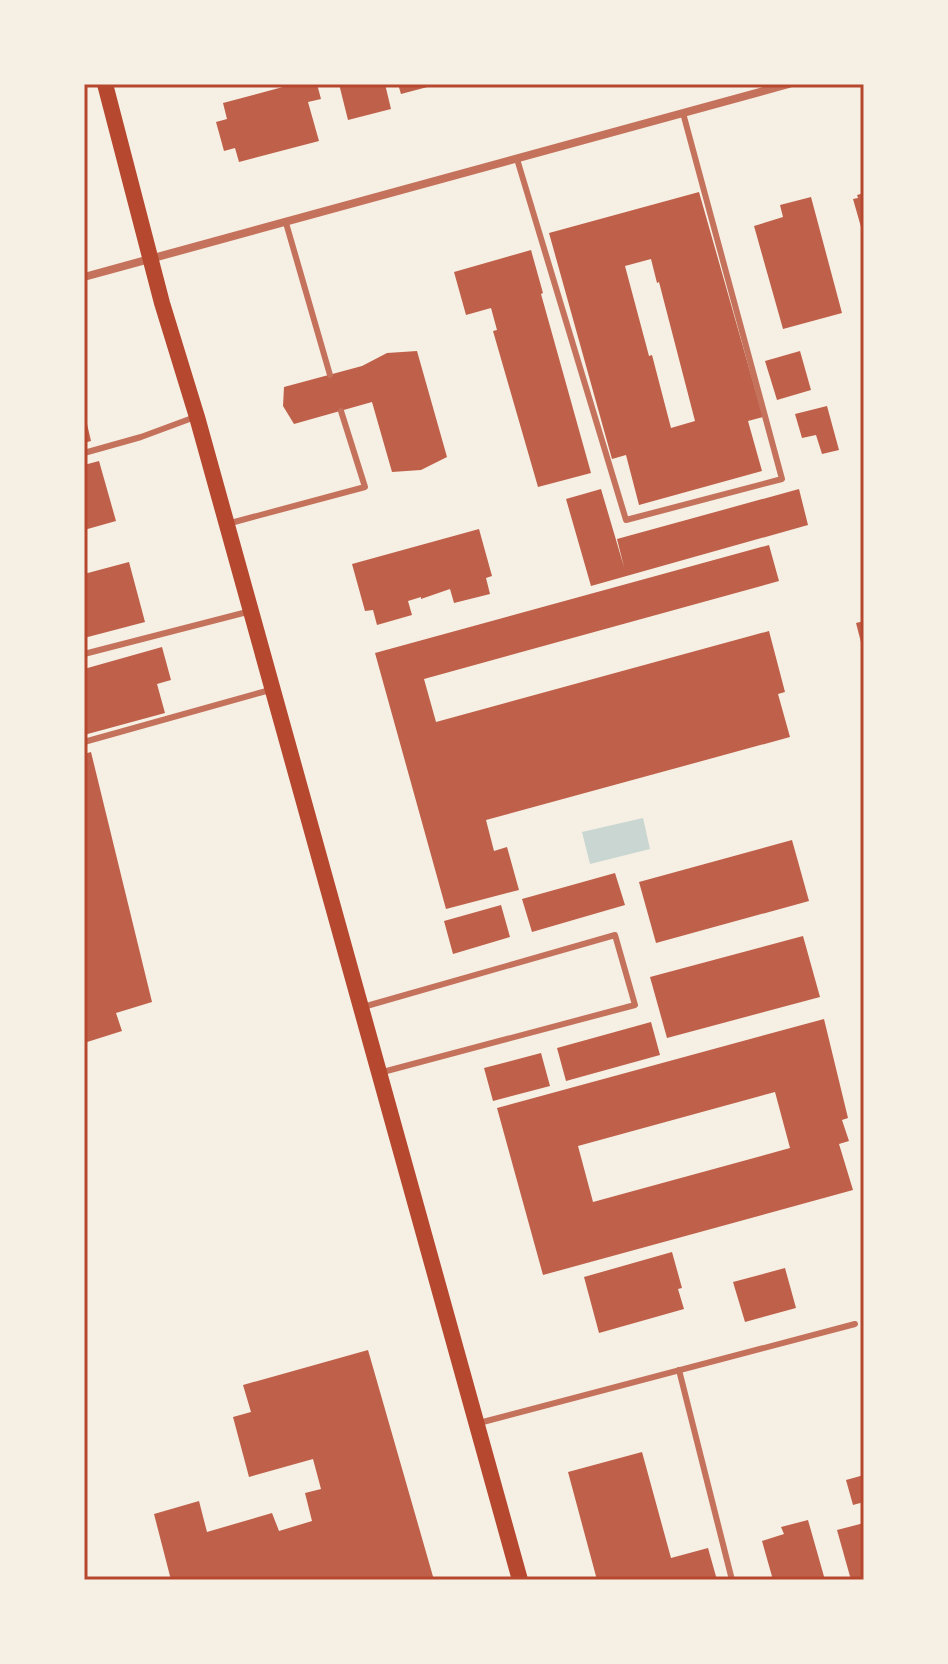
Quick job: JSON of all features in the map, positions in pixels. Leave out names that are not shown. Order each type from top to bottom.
[{"type":"main road","points":[[105,84],[162,303],[227,524],[520,1580]]},
{"type":"street","points":[[84,277],[789,84]]},
{"type":"lane","points":[[517,159],[626,520],[782,479],[683,113]]},
{"type":"lane","points":[[286,223],[330,375]]},
{"type":"lane","points":[[227,524],[365,487],[341,411]]},
{"type":"lane","points":[[84,453],[197,417]]},
{"type":"lane","points":[[84,654],[251,611]]},
{"type":"lane","points":[[84,742],[273,689]]},
{"type":"lane","points":[[361,1007],[615,935],[635,1005],[379,1073]]},
{"type":"lane","points":[[475,1424],[855,1324]]},
{"type":"lane","points":[[679,1370],[732,1580]]},
{"type":"shaded area","points":[[643,818],[650,849],[590,864],[582,832]]},
{"type":"building","points":[[294,84],[317,84],[321,99],[308,102],[319,141],[239,162],[235,148],[224,151],[216,122],[227,119],[223,103]]},
{"type":"building","points":[[339,84],[385,84],[391,109],[348,120]]},
{"type":"building","points":[[398,84],[435,84],[435,85],[401,94]]},
{"type":"building","points":[[699,192],[763,417],[748,421],[762,471],[639,505],[626,455],[612,459],[549,233]],"holes":[[[651,259],[695,421],[671,428],[625,266]]]},
{"type":"building","points":[[864,193],[864,234],[863,234],[853,199]]},
{"type":"building","points":[[811,197],[842,313],[783,329],[754,226],[783,217],[780,205]]},
{"type":"building","points":[[531,250],[591,473],[538,487],[493,331],[497,330],[491,308],[466,315],[454,272]]},
{"type":"building","points":[[417,351],[447,457],[421,470],[392,472],[372,402],[294,424],[283,406],[284,387],[362,366],[387,353]]},
{"type":"building","points":[[800,351],[811,390],[777,400],[765,361]]},
{"type":"building","points":[[827,406],[839,450],[822,454],[816,435],[802,438],[795,414]]},
{"type":"building","points":[[84,411],[91,441],[84,443]]},
{"type":"building","points":[[99,461],[116,521],[84,530],[84,465]]},
{"type":"building","points":[[601,489],[624,567],[617,539],[799,489],[808,525],[591,586],[566,499]]},
{"type":"building","points":[[479,529],[492,576],[486,578],[490,594],[454,603],[450,589],[408,601],[412,615],[377,625],[373,610],[365,611],[352,564]]},
{"type":"building","points":[[769,545],[779,581],[424,679],[436,722],[769,631],[785,692],[778,694],[790,737],[486,820],[494,851],[507,847],[519,890],[446,909],[375,653]]},
{"type":"building","points":[[129,562],[145,622],[84,638],[84,574]]},
{"type":"building","points":[[864,621],[864,650],[863,650],[856,623]]},
{"type":"building","points":[[162,647],[171,680],[157,684],[165,713],[84,735],[84,669]]},
{"type":"building","points":[[91,752],[152,1002],[116,1013],[122,1031],[84,1043],[84,754]]},
{"type":"building","points":[[792,840],[809,901],[656,943],[639,882]]},
{"type":"building","points":[[615,873],[625,905],[532,932],[522,899]]},
{"type":"building","points":[[501,905],[510,937],[453,954],[444,921]]},
{"type":"building","points":[[803,936],[820,997],[667,1038],[650,977]]},
{"type":"building","points":[[824,1019],[848,1118],[842,1120],[849,1141],[839,1144],[853,1190],[543,1275],[497,1108]],"holes":[[[775,1092],[790,1148],[593,1202],[578,1146]]]},
{"type":"building","points":[[651,1022],[660,1055],[566,1081],[557,1048]]},
{"type":"building","points":[[541,1053],[550,1086],[493,1101],[484,1068]]},
{"type":"building","points":[[672,1252],[684,1309],[599,1333],[584,1277]]},
{"type":"building","points":[[785,1268],[796,1308],[745,1322],[733,1282]]},
{"type":"building","points":[[368,1350],[434,1580],[171,1580],[154,1514],[199,1501],[207,1532],[272,1513],[279,1531],[312,1521],[305,1493],[321,1489],[313,1459],[249,1477],[233,1417],[251,1412],[243,1385]]},
{"type":"building","points":[[642,1452],[671,1558],[708,1548],[717,1580],[597,1580],[568,1472]]},
{"type":"building","points":[[864,1475],[864,1502],[853,1505],[846,1480]]},
{"type":"building","points":[[808,1520],[825,1580],[773,1580],[762,1541],[784,1534],[781,1527]]},
{"type":"building","points":[[864,1523],[864,1580],[851,1580],[837,1530]]}]
